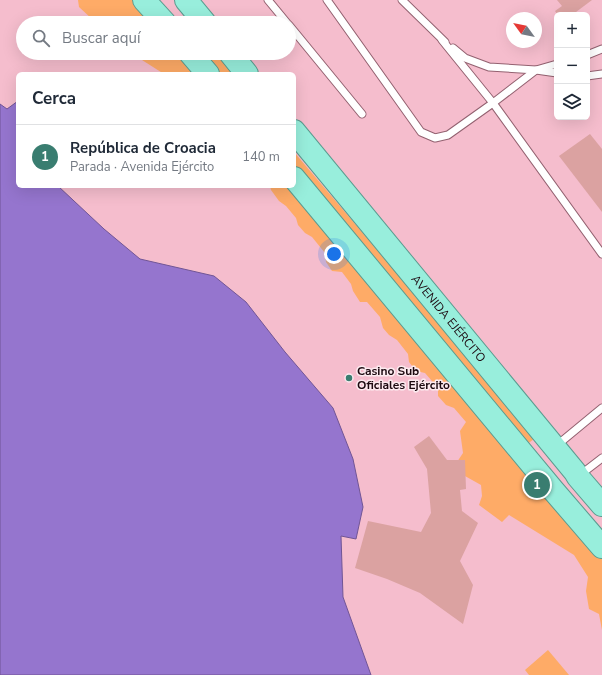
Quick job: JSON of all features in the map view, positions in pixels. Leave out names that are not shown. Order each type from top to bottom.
[{"type":"highway","points":[[144,0],[159,16]]},
{"type":"highway","points":[[186,0],[199,16]]},
{"type":"highway","points":[[196,60],[206,72]]},
{"type":"highway","points":[[236,60],[245,72]]},
{"type":"highway","name":"AVENIDA EJÉRCITO","points":[[296,133],[602,505]]},
{"type":"highway","points":[[296,180],[602,547]]},
{"type":"lane","points":[[268,0],[281,16]]},
{"type":"lane","points":[[327,0],[421,132],[435,138],[448,135],[536,70],[554,65]]},
{"type":"lane","points":[[402,0],[442,40],[493,103],[602,254]]},
{"type":"lane","points":[[296,34],[362,114]]},
{"type":"lane","points":[[442,40],[465,58],[489,67],[554,73]]},
{"type":"lane","points":[[590,54],[602,49]]},
{"type":"lane","points":[[590,76],[602,74]]},
{"type":"lane","points":[[554,448],[602,408]]},
{"type":"lane","points":[[578,477],[602,458]]},
{"type":"shaded area","points":[[78,0],[133,0],[146,16],[89,16],[79,7]]},
{"type":"shaded area","points":[[142,60],[184,60],[194,72],[161,72]]},
{"type":"shaded area","points":[[212,60],[223,60],[232,72],[216,72],[208,62]]},
{"type":"shaded area","points":[[16,102],[16,188],[60,188],[104,229],[140,259],[214,276],[246,302],[285,352],[333,408],[353,459],[363,507],[356,539],[341,536],[343,597],[371,675],[0,675],[0,104],[7,109]]},
{"type":"shaded area","points":[[296,154],[534,439],[526,445],[296,168]]},
{"type":"shaded area","points":[[270,188],[294,188],[602,546],[602,630],[599,614],[589,609],[586,591],[588,577],[574,555],[509,515],[502,522],[479,505],[482,496],[481,485],[456,471],[457,462],[463,453],[460,431],[466,422],[454,408],[446,405],[438,396],[438,388],[425,373],[416,371],[409,362],[408,354],[397,340],[389,335],[383,328],[380,317],[367,302],[360,302],[353,291],[351,284],[342,272],[332,271],[326,262],[325,253],[312,237],[305,233],[298,225],[296,218],[286,206],[279,201]]},
{"type":"shaded area","points":[[548,650],[569,675],[529,675],[525,670]]},
{"type":"building","points":[[557,0],[592,0],[576,12],[556,12],[555,11],[562,6]]},
{"type":"building","points":[[590,134],[602,149],[602,212],[559,156]]},
{"type":"building","points":[[429,436],[447,460],[465,460],[466,489],[460,490],[462,511],[478,523],[460,561],[473,585],[463,624],[420,593],[387,579],[355,568],[368,521],[421,532],[431,513],[427,469],[414,447]]},
{"type":"place","name":"Casino Sub Oficiales Ejército","points":[[349,378]]},
{"type":"place","name":"República de Croacia","points":[[537,485]]}]
